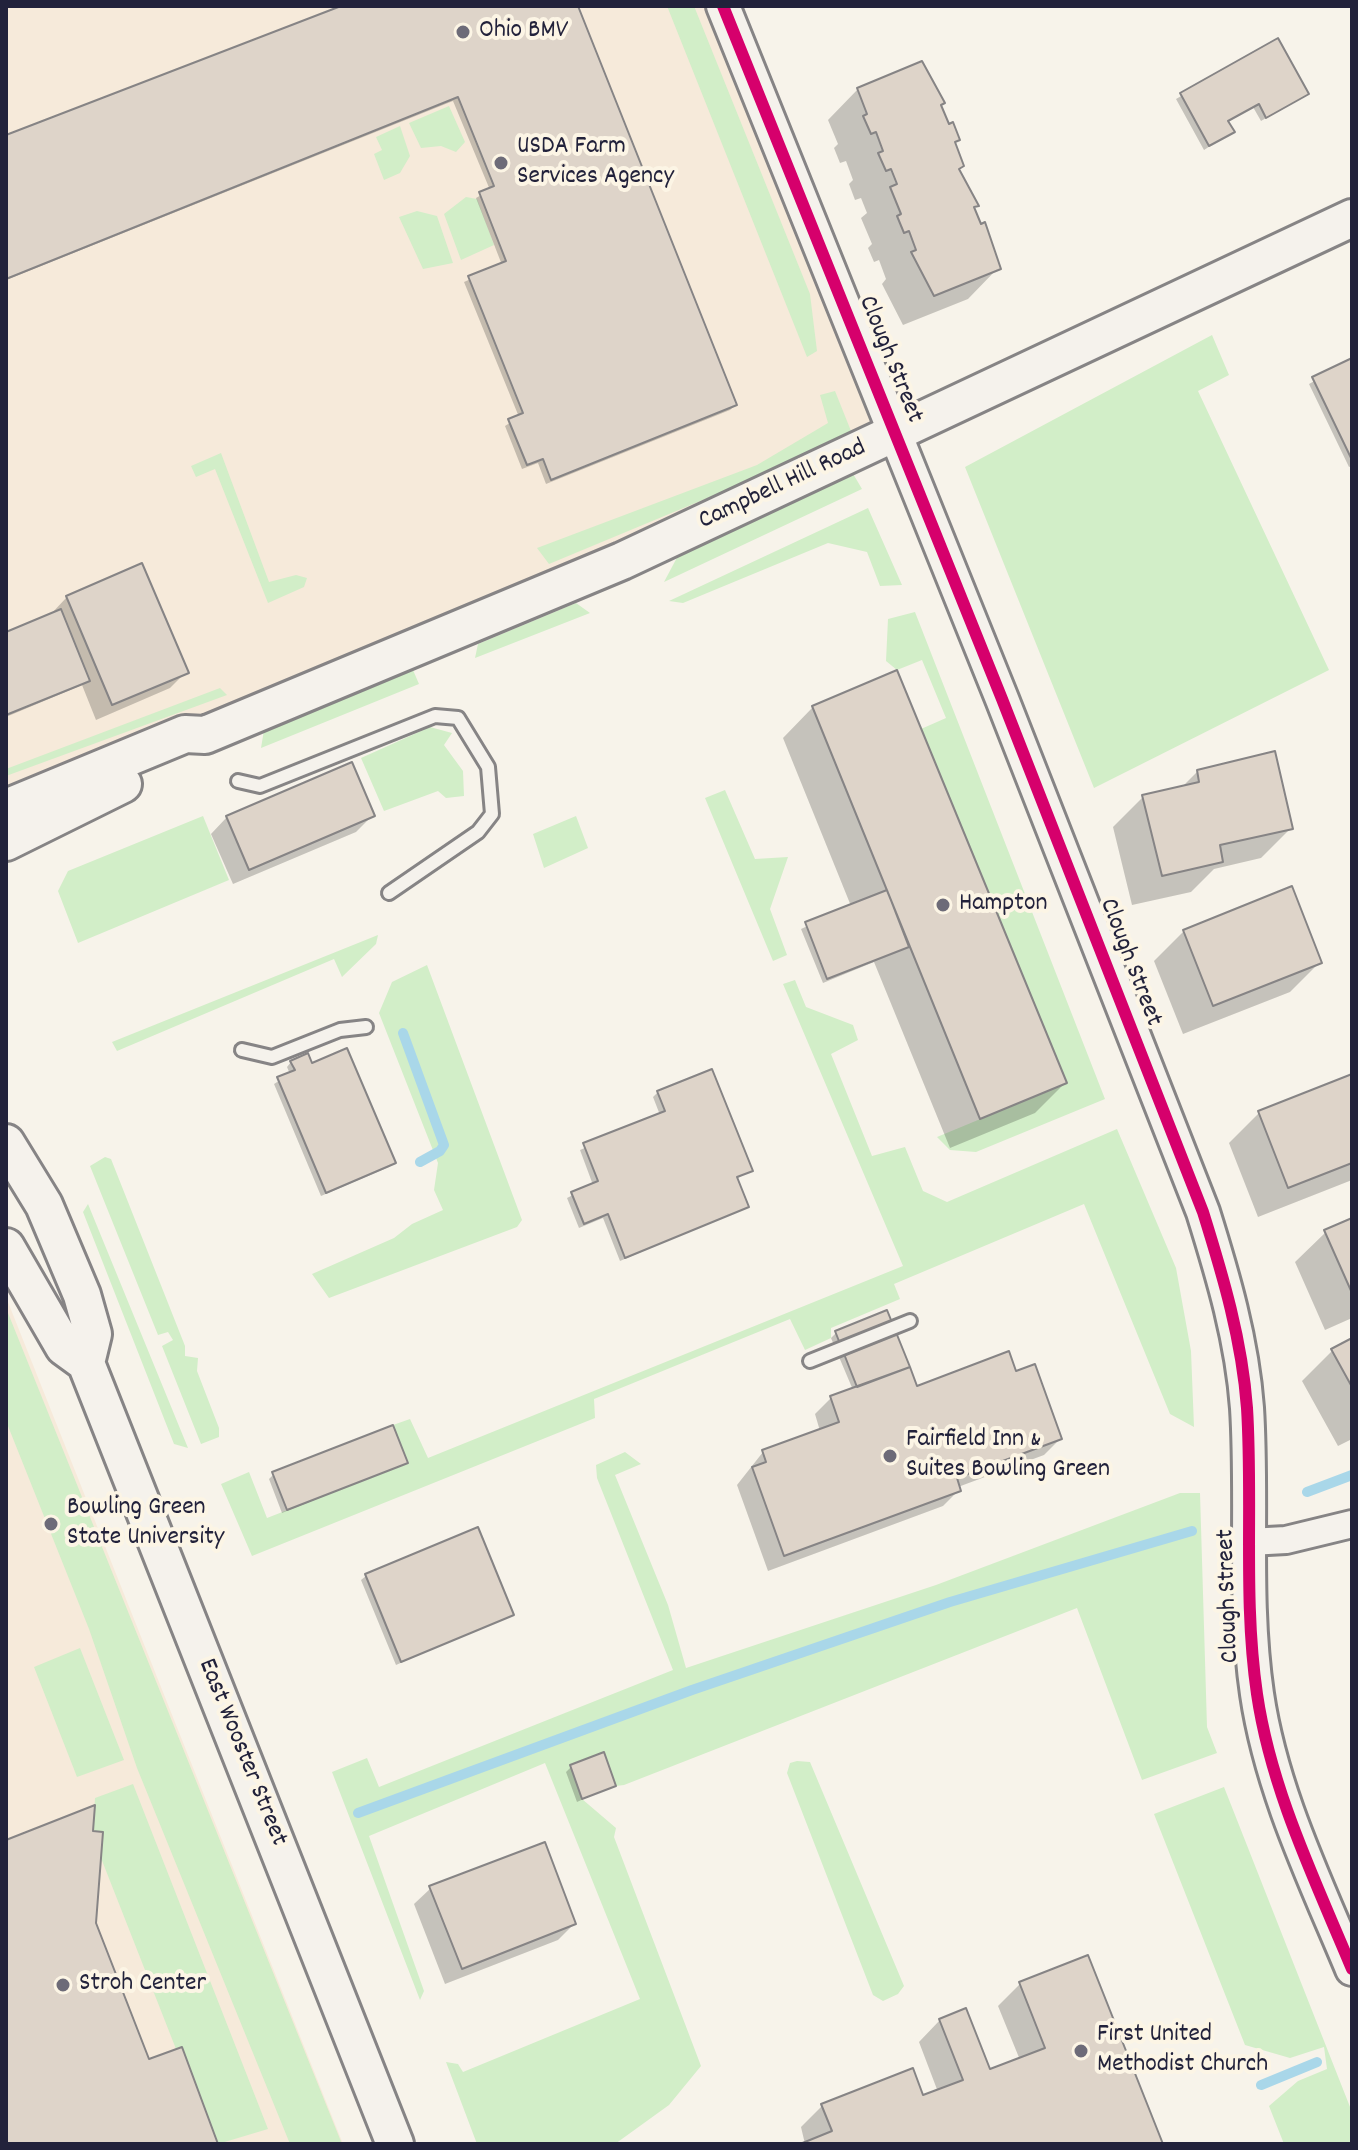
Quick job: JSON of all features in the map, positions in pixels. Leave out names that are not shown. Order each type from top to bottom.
[{"type":"main road","name":"Campbell Hill Road","points":[[6,808],[185,734],[205,735],[622,561],[1352,218]]},
{"type":"main road","name":"Campbell Hill Road","points":[[6,842],[193,749],[205,735]]},
{"type":"main road","name":"East Wooster Street","points":[[6,1143],[44,1205],[82,1295],[93,1334],[86,1363]]},
{"type":"main road","name":"East Wooster Street","points":[[6,1247],[64,1347],[86,1363],[395,2144]]},
{"type":"street","name":"Clough Street","points":[[723,6],[1203,1212],[1226,1284],[1242,1358],[1247,1409],[1250,1619],[1257,1693],[1268,1753],[1352,1969]]},
{"type":"street","points":[[1249,1542],[1286,1540],[1352,1524]]},
{"type":"lane","points":[[238,781],[260,786],[435,716],[458,718],[488,767],[492,814],[478,832],[389,893]]},
{"type":"lane","points":[[242,1050],[272,1057],[340,1030],[366,1027]]},
{"type":"lane","points":[[810,1361],[910,1321]]},
{"type":"shaded area","points":[[6,6],[723,6],[895,434],[660,543],[6,793]]},
{"type":"shaded area","name":"Bowling Green State University","points":[[6,1297],[186,1750],[343,2144],[6,2144]]},
{"type":"green space","points":[[667,6],[694,6],[810,294],[817,351],[807,357]]},
{"type":"green space","points":[[449,106],[465,142],[456,152],[441,146],[421,148],[409,123]]},
{"type":"green space","points":[[400,126],[410,156],[400,173],[384,180],[374,154],[382,150],[376,137]]},
{"type":"green space","points":[[466,197],[477,199],[494,245],[461,260],[444,214]]},
{"type":"green space","points":[[417,211],[437,216],[453,263],[423,269],[399,217]]},
{"type":"green space","points":[[1212,335],[1229,375],[1198,391],[1329,670],[1094,788],[965,467]]},
{"type":"green space","points":[[835,391],[851,431],[794,462],[549,564],[537,548],[757,465],[828,423],[820,395]]},
{"type":"green space","points":[[221,453],[269,582],[296,575],[307,578],[304,587],[268,603],[215,469],[196,477],[191,466]]},
{"type":"green space","points":[[852,472],[862,489],[664,582],[681,550]]},
{"type":"green space","points":[[868,508],[902,585],[880,586],[867,552],[828,543],[683,603],[669,601]]},
{"type":"green space","points":[[576,603],[590,613],[475,658],[478,644]]},
{"type":"green space","points":[[915,612],[1105,1099],[976,1152],[950,1150],[937,1137],[1067,1083],[921,729],[946,718],[922,660],[897,670],[886,661],[888,619]]},
{"type":"green space","points":[[413,670],[419,684],[261,748],[264,730]]},
{"type":"green space","points":[[220,688],[227,695],[6,776],[6,769]]},
{"type":"green space","points":[[430,727],[452,733],[444,745],[463,771],[464,796],[446,798],[438,791],[384,811],[361,758]]},
{"type":"green space","points":[[725,790],[755,859],[788,857],[770,909],[787,955],[773,961],[705,798]]},
{"type":"green space","points":[[203,816],[229,880],[78,943],[58,891],[68,871]]},
{"type":"green space","points":[[576,816],[588,848],[544,868],[533,834]]},
{"type":"green space","points":[[378,935],[376,944],[342,977],[334,959],[117,1051],[112,1042]]},
{"type":"green space","points":[[427,965],[522,1220],[517,1227],[329,1298],[312,1274],[394,1238],[412,1224],[443,1210],[434,1190],[438,1163],[379,1013],[392,982]]},
{"type":"green space","points":[[795,980],[806,1007],[853,1025],[858,1040],[831,1054],[872,1156],[905,1147],[923,1191],[947,1202],[1117,1129],[1176,1268],[1191,1351],[1194,1427],[1170,1414],[1084,1204],[894,1284],[900,1299],[831,1328],[831,1338],[805,1350],[790,1319],[594,1399],[595,1418],[252,1556],[221,1484],[249,1472],[267,1518],[408,1463],[393,1425],[410,1419],[428,1458],[903,1266],[783,984]]},
{"type":"green space","points":[[105,1157],[111,1159],[185,1346],[185,1356],[198,1358],[197,1371],[219,1428],[219,1437],[201,1444],[162,1346],[173,1340],[168,1332],[158,1335],[90,1166]]},
{"type":"green space","points":[[88,1204],[188,1448],[174,1444],[83,1212]]},
{"type":"green space","points":[[6,1308],[342,2144],[290,2144],[137,1768],[89,1629],[6,1421]]},
{"type":"green space","points":[[625,1452],[641,1464],[615,1475],[668,1605],[686,1668],[936,1585],[1180,1493],[1200,1493],[1207,1727],[1217,1753],[1142,1780],[1077,1608],[624,1785],[616,1786],[604,1752],[570,1765],[582,1799],[616,1828],[614,1837],[701,2066],[669,2105],[615,2144],[477,2144],[446,2062],[458,2064],[463,2072],[640,1999],[545,1763],[369,1836],[424,1991],[420,2000],[332,1772],[367,1758],[379,1787],[673,1670],[597,1478],[596,1465]]},
{"type":"green space","points":[[80,1648],[124,1760],[77,1777],[34,1667]]},
{"type":"green space","points":[[810,1762],[904,1986],[898,1994],[883,2001],[873,1995],[787,1773],[790,1763]]},
{"type":"green space","points":[[133,1784],[268,2129],[218,2144],[182,2047],[176,2049],[101,1858],[103,1832],[93,1831],[95,1798]]},
{"type":"green space","points":[[1224,1787],[1352,2112],[1352,2144],[1284,2144],[1269,2106],[1298,2081],[1327,2069],[1324,2047],[1290,2058],[1245,2045],[1154,1814]]},
{"type":"building","points":[[341,6],[578,6],[737,405],[551,480],[543,459],[527,465],[508,419],[523,413],[468,276],[506,261],[479,192],[494,186],[458,97],[6,279],[6,135]]},
{"type":"building","points":[[1278,38],[1309,94],[1266,118],[1259,104],[1228,121],[1235,132],[1209,146],[1180,93]]},
{"type":"building","points":[[922,61],[945,103],[941,105],[949,124],[953,122],[960,140],[955,142],[964,166],[959,169],[979,206],[974,207],[981,224],[985,222],[1001,269],[934,296],[911,252],[916,250],[909,231],[904,233],[897,216],[901,214],[890,187],[897,184],[891,169],[886,171],[878,153],[883,151],[876,132],[871,134],[863,116],[867,114],[857,88]]},
{"type":"building","points":[[1352,358],[1352,460],[1312,377]]},
{"type":"building","points":[[142,563],[189,673],[112,705],[66,596]]},
{"type":"building","points":[[61,609],[90,681],[6,715],[6,632]]},
{"type":"building","name":"Hampton","points":[[897,670],[1067,1083],[980,1119],[812,706]]},
{"type":"building","points":[[1275,751],[1293,829],[1220,845],[1223,862],[1162,876],[1142,795],[1199,782],[1197,770]]},
{"type":"building","points":[[352,762],[375,816],[249,870],[226,816]]},
{"type":"building","points":[[1292,886],[1322,963],[1213,1006],[1183,930]]},
{"type":"building","points":[[887,890],[909,947],[827,979],[805,922]]},
{"type":"building","points":[[347,1048],[396,1163],[326,1193],[277,1077],[295,1070],[290,1061],[308,1053],[312,1063]]},
{"type":"building","points":[[712,1069],[753,1171],[737,1177],[749,1207],[625,1258],[608,1214],[584,1224],[571,1192],[598,1181],[583,1143],[665,1111],[657,1091]]},
{"type":"building","points":[[1352,1074],[1352,1163],[1288,1188],[1258,1111]]},
{"type":"building","points":[[1352,1218],[1352,1293],[1324,1230]]},
{"type":"building","points":[[887,1310],[910,1367],[857,1387],[835,1331]]},
{"type":"building","points":[[1352,1338],[1352,1387],[1331,1349]]},
{"type":"building","name":"Fairfield Inn & Suites Bowling Green","points":[[1009,1351],[1016,1371],[1035,1364],[1062,1439],[957,1478],[961,1491],[784,1556],[752,1467],[766,1462],[762,1450],[839,1422],[830,1396],[910,1367],[917,1386]]},
{"type":"building","points":[[393,1425],[408,1463],[287,1510],[272,1472]]},
{"type":"building","points":[[478,1527],[514,1615],[401,1662],[365,1574]]},
{"type":"building","points":[[604,1752],[616,1786],[582,1799],[570,1765]]},
{"type":"building","name":"Stroh Center","points":[[95,1805],[93,1831],[103,1832],[96,1923],[149,2059],[182,2047],[218,2144],[6,2144],[6,1840]]},
{"type":"building","points":[[545,1842],[576,1924],[462,1969],[429,1886]]},
{"type":"building","name":"First United Methodist Church","points":[[1088,1955],[1163,2144],[800,2144],[832,2131],[821,2104],[913,2068],[923,2095],[963,2080],[939,2019],[966,2008],[990,2069],[1045,2048],[1019,1982]]},
{"type":"waterway","points":[[403,1033],[444,1145],[440,1151],[420,1162]]},
{"type":"waterway","points":[[1307,1492],[1352,1475]]},
{"type":"waterway","points":[[358,1813],[692,1690],[950,1602],[1192,1531]]},
{"type":"waterway","points":[[1261,2085],[1317,2062]]},
{"type":"cycle path","points":[[723,6],[1002,699],[1203,1212],[1231,1308],[1247,1408],[1250,1623],[1264,1730],[1283,1800],[1352,1969]]},
{"type":"place","name":"Ohio BMV","points":[[463,32]]},
{"type":"place","name":"USDA Farm Services Agency","points":[[501,163]]},
{"type":"place","name":"Hampton","points":[[943,905]]},
{"type":"place","name":"Fairfield Inn & Suites Bowling Green","points":[[890,1456]]},
{"type":"place","name":"Bowling Green State University","points":[[51,1524]]},
{"type":"place","name":"Stroh Center","points":[[63,1985]]},
{"type":"place","name":"First United Methodist Church","points":[[1081,2051]]}]
